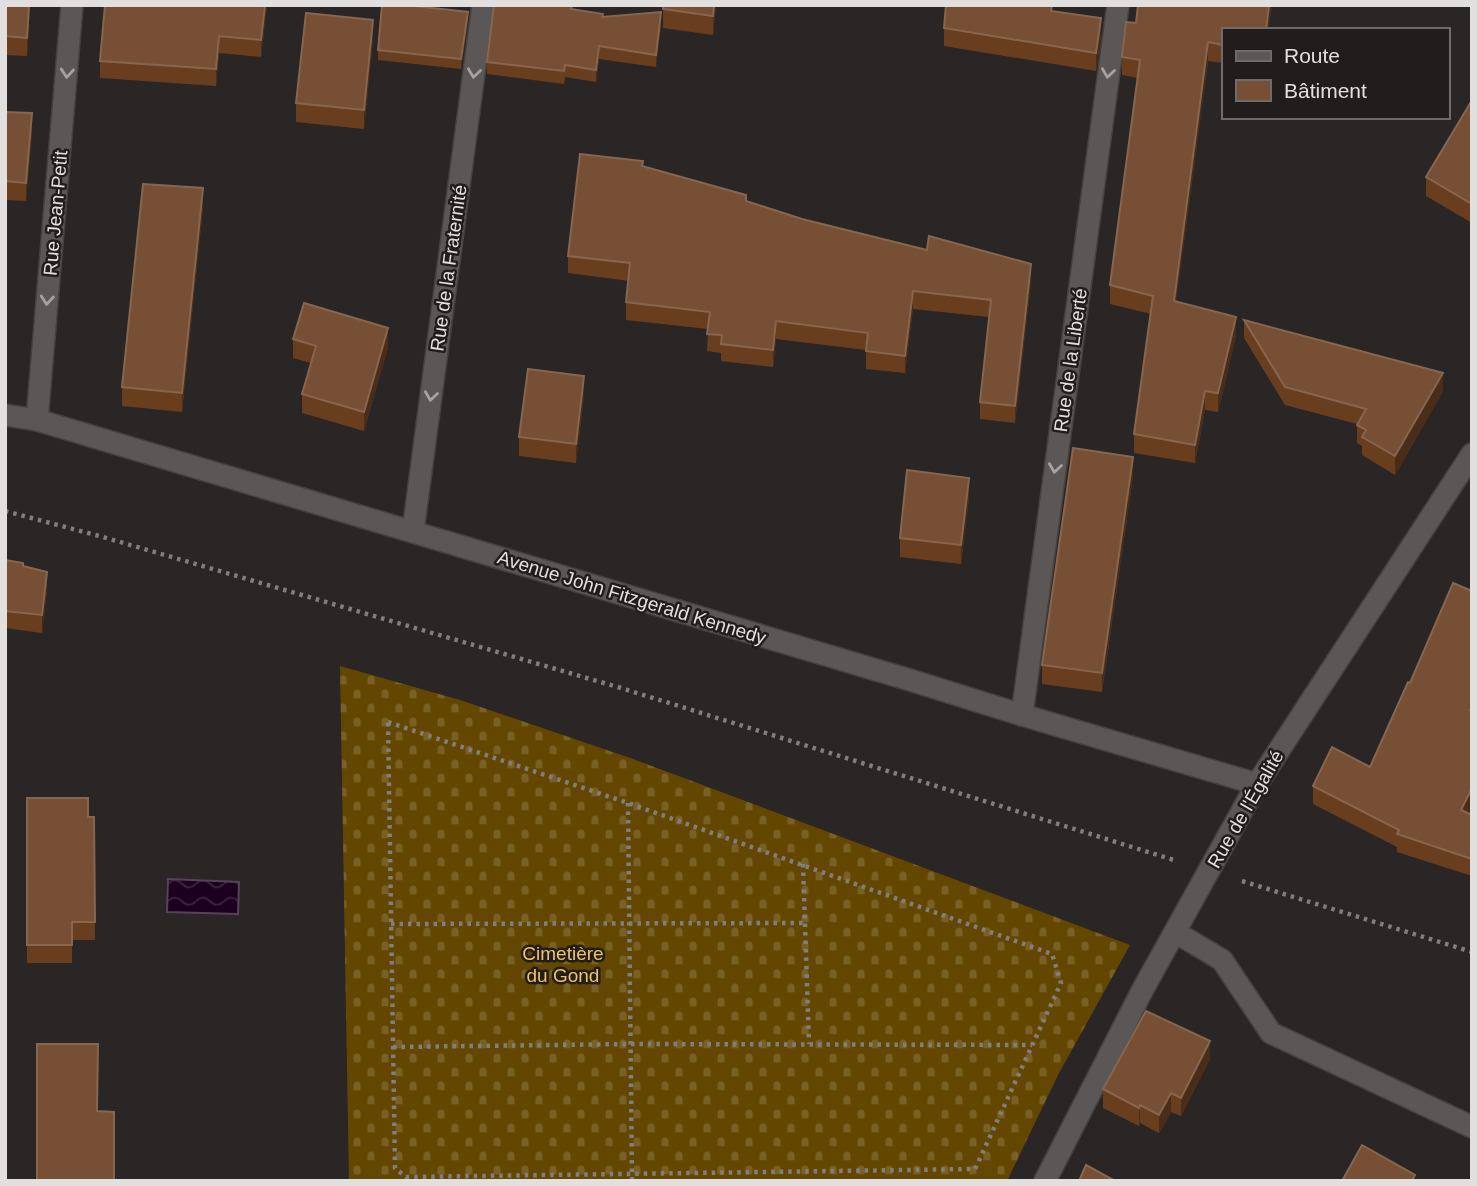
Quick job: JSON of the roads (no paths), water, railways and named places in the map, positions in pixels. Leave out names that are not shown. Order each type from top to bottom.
[{"type":"street","name":"Rue Jean-Petit","points":[[37,420],[72,5]]},
{"type":"street","name":"Rue de la Fraternité","points":[[413,531],[483,5]]},
{"type":"street","name":"Rue de la Liberté","points":[[1022,715],[1118,5]]},
{"type":"street","name":"Avenue John Fitzgerald Kennedy","points":[[5,415],[37,420],[1257,784]]},
{"type":"street","name":"Rue de l'Égalité","points":[[1045,1181],[1143,989],[1257,784],[1472,454]]},
{"type":"street","points":[[1175,932],[1222,960],[1271,1033],[1472,1127]]},
{"type":"water","points":[[168,879],[239,882],[238,914],[167,912]]},
{"type":"park label","name":"Cimetière du Gond","points":[[563,964]]}]
